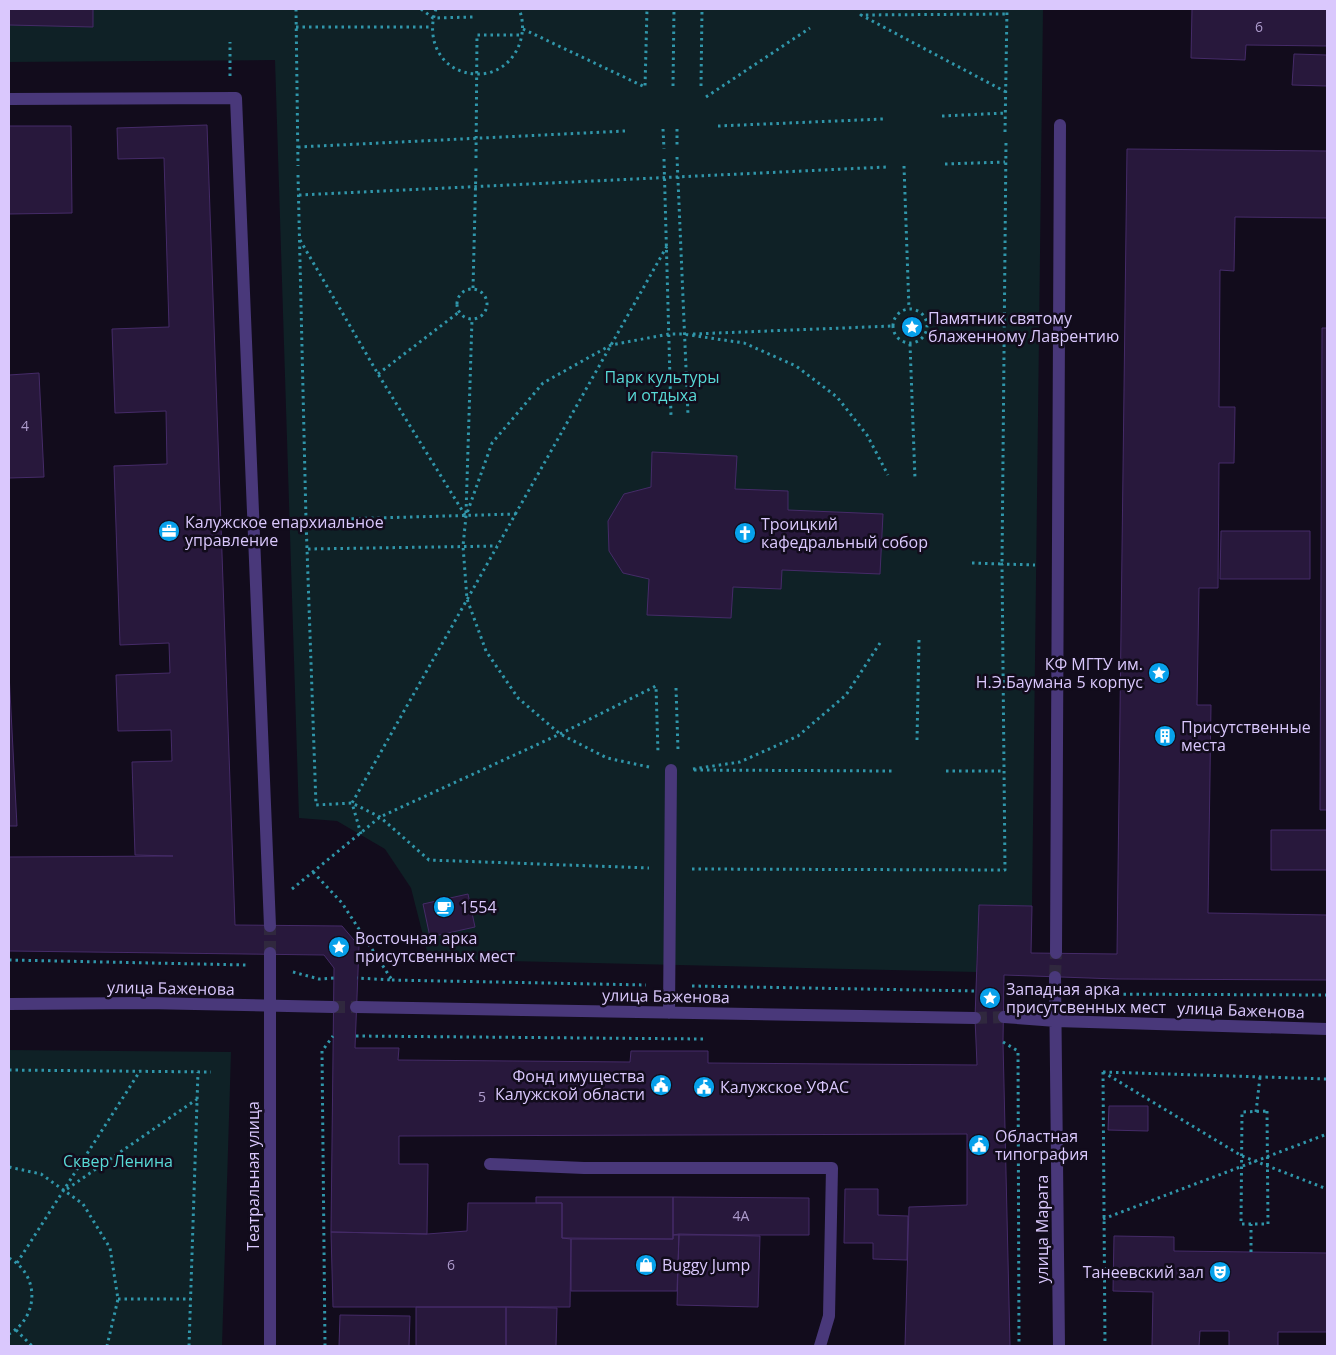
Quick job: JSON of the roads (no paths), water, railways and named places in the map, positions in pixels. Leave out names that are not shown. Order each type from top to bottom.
[{"type":"street","points":[[9,99],[233,98],[270,926]]},
{"type":"street","points":[[1056,953],[1060,125]]},
{"type":"street","points":[[669,1013],[670,869],[675,770]]},
{"type":"street","name":"Театральная улица","points":[[270,960],[270,1346]]},
{"type":"street","name":"улица Марата","points":[[1055,976],[1058,1346]]},
{"type":"street","name":"улица Баженова","points":[[9,1004],[333,1007]]},
{"type":"street","name":"улица Баженова","points":[[356,1007],[975,1018]]},
{"type":"street","name":"улица Баженова","points":[[1004,1017],[1056,1021],[1327,1029]]},
{"type":"street","points":[[490,1164],[584,1168],[832,1168],[829,1316],[820,1346]]},
{"type":"tunnel","points":[[270,926],[270,953]]},
{"type":"tunnel","points":[[1055,977],[1056,953]]},
{"type":"tunnel","points":[[333,1007],[356,1007]]},
{"type":"tunnel","points":[[975,1018],[1004,1017]]},
{"type":"place","name":"Памятник святому блаженному Лаврентию","points":[[912,327]]},
{"type":"place","name":"Калужское епархиальное управление","points":[[169,531]]},
{"type":"place","name":"Троицкий кафедральный собор","points":[[745,533]]},
{"type":"place","name":"КФ МГТУ им. Н.Э.Баумана 5 корпус","points":[[1159,673]]},
{"type":"place","name":"Присутственные места","points":[[1165,736]]},
{"type":"place","name":"1554","points":[[444,907]]},
{"type":"place","name":"Восточная арка присутсвенных мест","points":[[339,947]]},
{"type":"place","name":"Западная арка присутсвенных мест","points":[[990,998]]},
{"type":"place","name":"Фонд имущества Калужской области","points":[[661,1085]]},
{"type":"place","name":"Калужское УФАС","points":[[704,1087]]},
{"type":"place","name":"Областная типография","points":[[979,1145]]},
{"type":"place","name":"Buggy Jump","points":[[646,1265]]},
{"type":"place","name":"Танеевский зал","points":[[1220,1272]]},
{"type":"park label","name":"Парк культуры и отдыха","points":[[662,386]]},
{"type":"park label","name":"Сквер Ленина","points":[[118,1161]]}]
